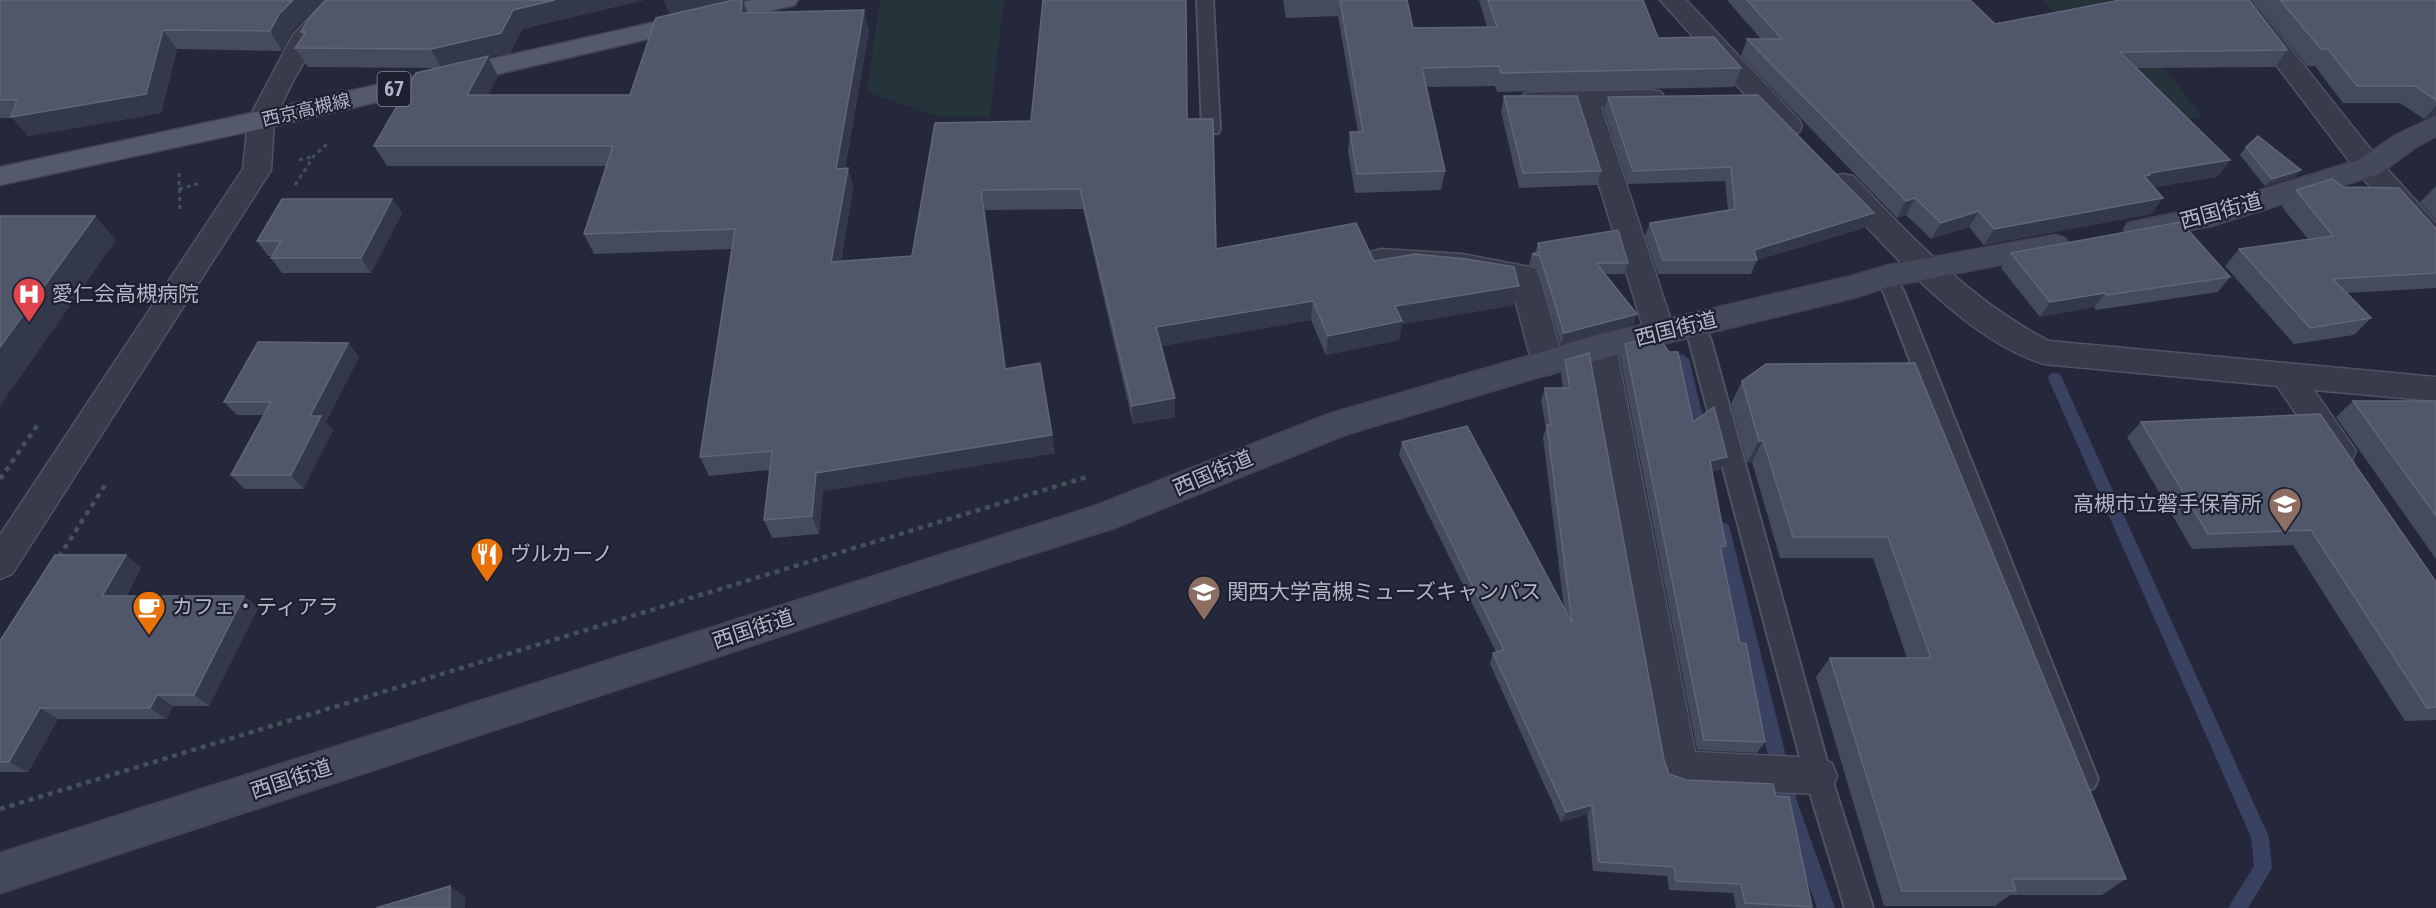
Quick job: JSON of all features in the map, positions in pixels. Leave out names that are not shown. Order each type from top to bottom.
[{"type":"main road","name":"西京高槻線","points":[[0,176],[261,120],[786,0]]},
{"type":"street","points":[[0,564],[257,170],[261,120],[306,35],[340,0]]},
{"type":"street","points":[[1672,0],[1760,97],[1925,269],[2014,338],[2044,352],[2436,390]]},
{"type":"street","points":[[2239,0],[2369,166],[2436,242]]},
{"type":"street","points":[[1725,97],[1760,97]]},
{"type":"street","points":[[1504,100],[1678,98]]},
{"type":"street","points":[[1584,99],[1660,333]]},
{"type":"street","name":"西国街道","points":[[0,873],[932,570],[1102,518],[1340,423],[1600,347],[1853,287],[1885,277],[2211,216],[2369,166],[2436,125]]},
{"type":"street","points":[[1381,259],[1462,264],[1524,276],[1548,363]]},
{"type":"street","points":[[1600,347],[1679,770],[1790,775]]},
{"type":"street","points":[[2286,374],[2358,478]]},
{"type":"lane","points":[[1205,0],[1210,129]]},
{"type":"lane","points":[[1885,277],[1894,292],[2092,798]]},
{"type":"lane","points":[[1692,324],[1700,340],[1790,775],[1859,908]]},
{"type":"path","points":[[0,808],[1101,472]]},
{"type":"shaded area","points":[[880,0],[1004,0],[990,116],[939,117],[867,92]]},
{"type":"shaded area","points":[[2041,0],[2113,0],[2202,117],[2186,120]]},
{"type":"building","points":[[0,0],[293,0],[279,14],[270,31],[163,30],[146,94],[11,117],[17,100],[0,100]]},
{"type":"building","points":[[326,0],[555,0],[513,10],[501,33],[431,49],[295,48],[306,32],[301,32],[307,21]]},
{"type":"building","points":[[742,0],[741,13],[864,10],[836,169],[848,168],[831,262],[912,256],[935,123],[1031,121],[1043,0],[1186,0],[1187,119],[1213,119],[1216,249],[1356,223],[1374,261],[1415,254],[1514,267],[1519,286],[1395,306],[1402,321],[1328,336],[1313,301],[1156,327],[1175,398],[1132,406],[1080,189],[981,190],[1005,369],[1040,363],[1052,435],[816,473],[812,516],[764,520],[772,451],[700,457],[735,229],[584,234],[613,146],[374,146],[416,73],[488,56],[467,95],[630,95],[656,18]]},
{"type":"building","points":[[1340,0],[1407,0],[1413,28],[1497,27],[1488,0],[1643,0],[1658,38],[1714,37],[1741,68],[1501,73],[1499,66],[1422,68],[1445,171],[1357,174],[1350,132],[1363,132]]},
{"type":"building","points":[[1747,0],[1970,0],[1995,24],[2121,0],[2249,0],[2287,50],[2120,52],[2230,160],[2149,173],[2150,175],[2144,176],[2163,198],[1994,229],[1979,211],[1941,223],[1915,198],[1906,201],[1747,39],[1782,39]]},
{"type":"building","points":[[2280,0],[2436,0],[2436,100],[2415,86],[2357,86],[2328,49],[2321,49]]},
{"type":"building","points":[[1758,95],[1874,213],[1754,250],[1757,260],[1663,260],[1650,223],[1735,209],[1731,167],[1633,171],[1608,97]]},
{"type":"building","points":[[1504,96],[1577,96],[1601,171],[1523,173]]},
{"type":"building","points":[[2258,136],[2301,170],[2272,179],[2246,147]]},
{"type":"building","points":[[2332,179],[2344,187],[2399,188],[2436,229],[2436,273],[2333,279],[2371,318],[2310,328],[2239,249],[2333,236],[2296,190]]},
{"type":"building","points":[[282,199],[392,199],[361,258],[271,258],[281,241],[257,241]]},
{"type":"building","points":[[0,216],[95,216],[0,347]]},
{"type":"building","points":[[2181,222],[2230,277],[2050,302],[2011,253]]},
{"type":"building","points":[[1618,230],[1628,263],[1596,263],[1637,314],[1564,333],[1540,256],[1532,254],[1540,252],[1538,243]]},
{"type":"building","points":[[1657,336],[1669,352],[1678,352],[1693,422],[1714,407],[1727,457],[1710,461],[1726,546],[1720,546],[1740,643],[1746,644],[1765,742],[1704,740],[1625,344]]},
{"type":"building","points":[[258,342],[348,343],[310,416],[321,416],[291,475],[231,475],[271,402],[224,402]]},
{"type":"building","points":[[1589,353],[1664,760],[1669,774],[1686,780],[1773,784],[1776,796],[1789,797],[1812,907],[1745,903],[1741,884],[1676,881],[1674,867],[1599,862],[1592,805],[1566,812],[1493,653],[1504,650],[1402,442],[1467,426],[1572,623],[1547,425],[1551,425],[1545,388],[1570,388],[1565,360]]},
{"type":"building","points":[[1915,363],[2126,879],[2012,879],[2016,891],[1902,891],[1830,658],[1931,658],[1888,537],[1793,537],[1763,440],[1759,441],[1742,381],[1766,364]]},
{"type":"building","points":[[2353,401],[2436,401],[2436,516]]},
{"type":"building","points":[[2320,414],[2436,582],[2436,707],[2427,708],[2311,530],[2208,534],[2141,422]]},
{"type":"building","points":[[55,555],[126,555],[102,596],[244,596],[194,695],[157,695],[150,708],[40,708],[9,762],[0,762],[0,641]]},
{"type":"building","points":[[450,886],[450,908],[376,908]]},
{"type":"waterway","points":[[1682,359],[1701,438]]},
{"type":"waterway","points":[[2055,378],[2260,837],[2263,868],[2237,908]]},
{"type":"waterway","points":[[1722,529],[1788,801],[1826,908]]},
{"type":"place","name":"愛仁会高槻病院","points":[[29,323]]},
{"type":"place","name":"高槻市立磐手保育所","points":[[2285,533]]},
{"type":"place","name":"ヴルカーノ","points":[[487,583]]},
{"type":"place","name":"関西大学高槻ミューズキャンパス","points":[[1204,621]]},
{"type":"place","name":"カフェ・ティアラ","points":[[149,636]]}]
